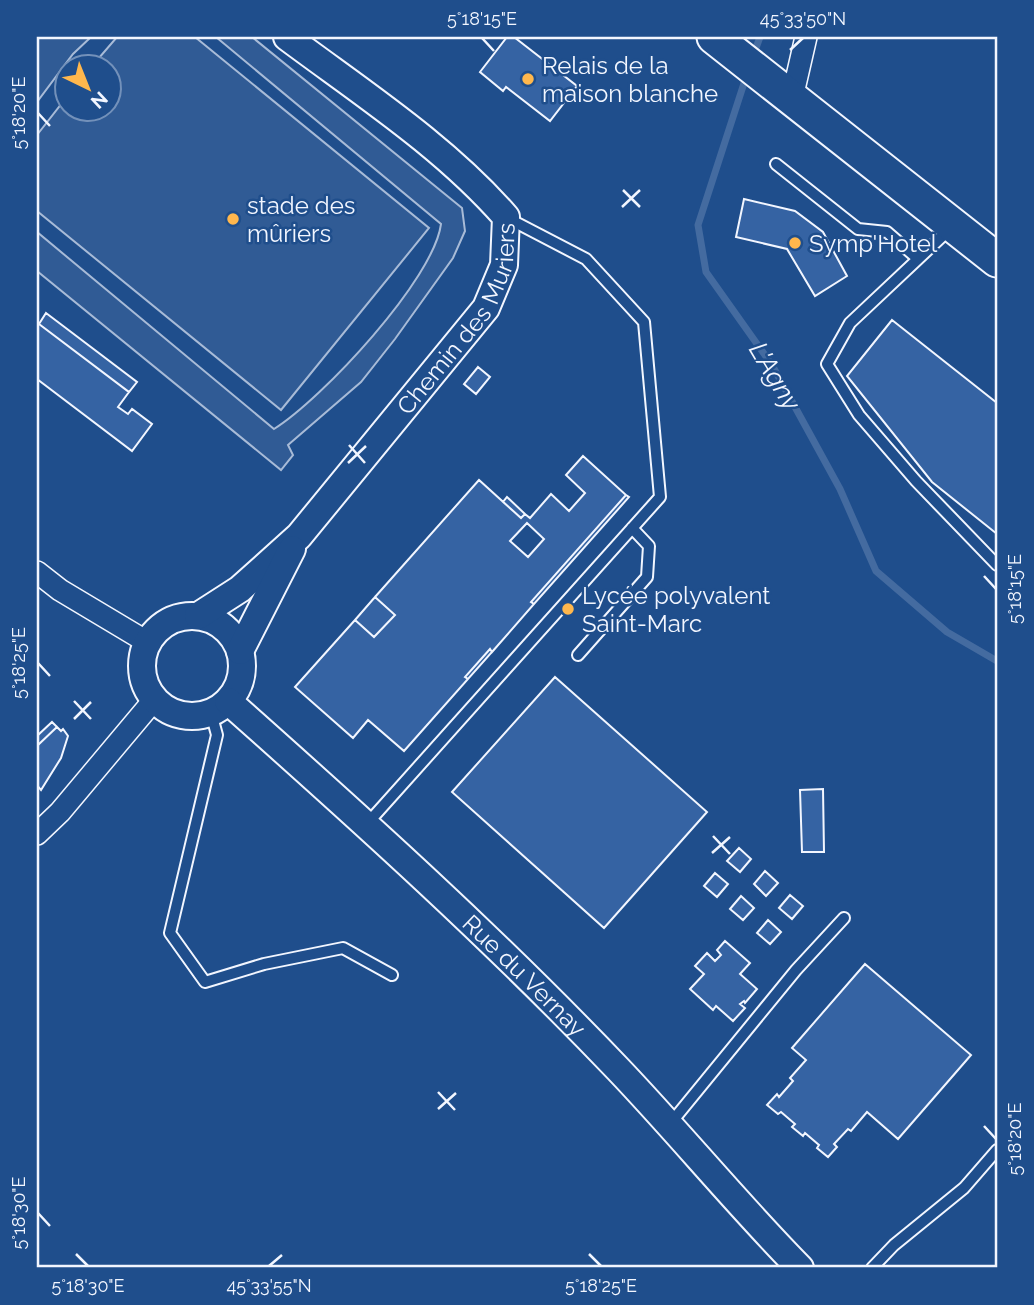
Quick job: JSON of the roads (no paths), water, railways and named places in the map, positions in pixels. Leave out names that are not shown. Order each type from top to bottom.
[{"type":"main road","points":[[725,45],[997,260]]},
{"type":"street","name":"Chemin des Muriers","points":[[198,616],[240,589],[299,536],[486,307],[504,265],[506,217],[470,179],[413,132],[287,37]]},
{"type":"street","points":[[784,91],[806,37]]},
{"type":"street","name":"Chemin des Muriers","points":[[240,651],[299,536]]},
{"type":"street","points":[[37,572],[60,590],[147,642]]},
{"type":"street","points":[[198,616],[216,622],[231,634],[240,651],[242,669],[238,686],[220,707],[191,717],[171,712],[154,700],[145,687],[141,673],[142,657],[147,642],[160,627],[177,618],[198,616]]},
{"type":"street","points":[[37,834],[60,812],[154,700]]},
{"type":"street","name":"Rue du Vernay","points":[[220,707],[366,825],[466,917],[618,1068],[800,1268]]},
{"type":"lane","points":[[776,164],[858,229],[887,232],[917,258]]},
{"type":"lane","points":[[366,825],[660,496],[644,322],[586,259],[506,217]]},
{"type":"lane","points":[[953,226],[850,323],[827,365],[859,415],[916,481],[997,565]]},
{"type":"lane","points":[[578,654],[647,577],[649,546],[632,528]]},
{"type":"lane","points":[[220,707],[217,735],[170,933],[205,982],[264,964],[343,948],[392,975]]},
{"type":"lane","points":[[669,1124],[796,970],[844,918]]},
{"type":"lane","points":[[872,1268],[894,1245],[964,1188],[997,1150]]},
{"type":"waterway","name":"L'Agny","points":[[753,56],[760,37]]},
{"type":"waterway","name":"L'Agny","points":[[747,74],[698,225],[706,272],[772,365],[840,489],[876,571],[947,632],[997,661]]},
{"type":"place","name":"Relais de la maison blanche","points":[[528,79]]},
{"type":"place","name":"stade des mûriers","points":[[233,219]]},
{"type":"place","name":"Symp'Hotel","points":[[795,243]]},
{"type":"place","name":"Lycée polyvalent Saint-Marc","points":[[568,609]]}]
